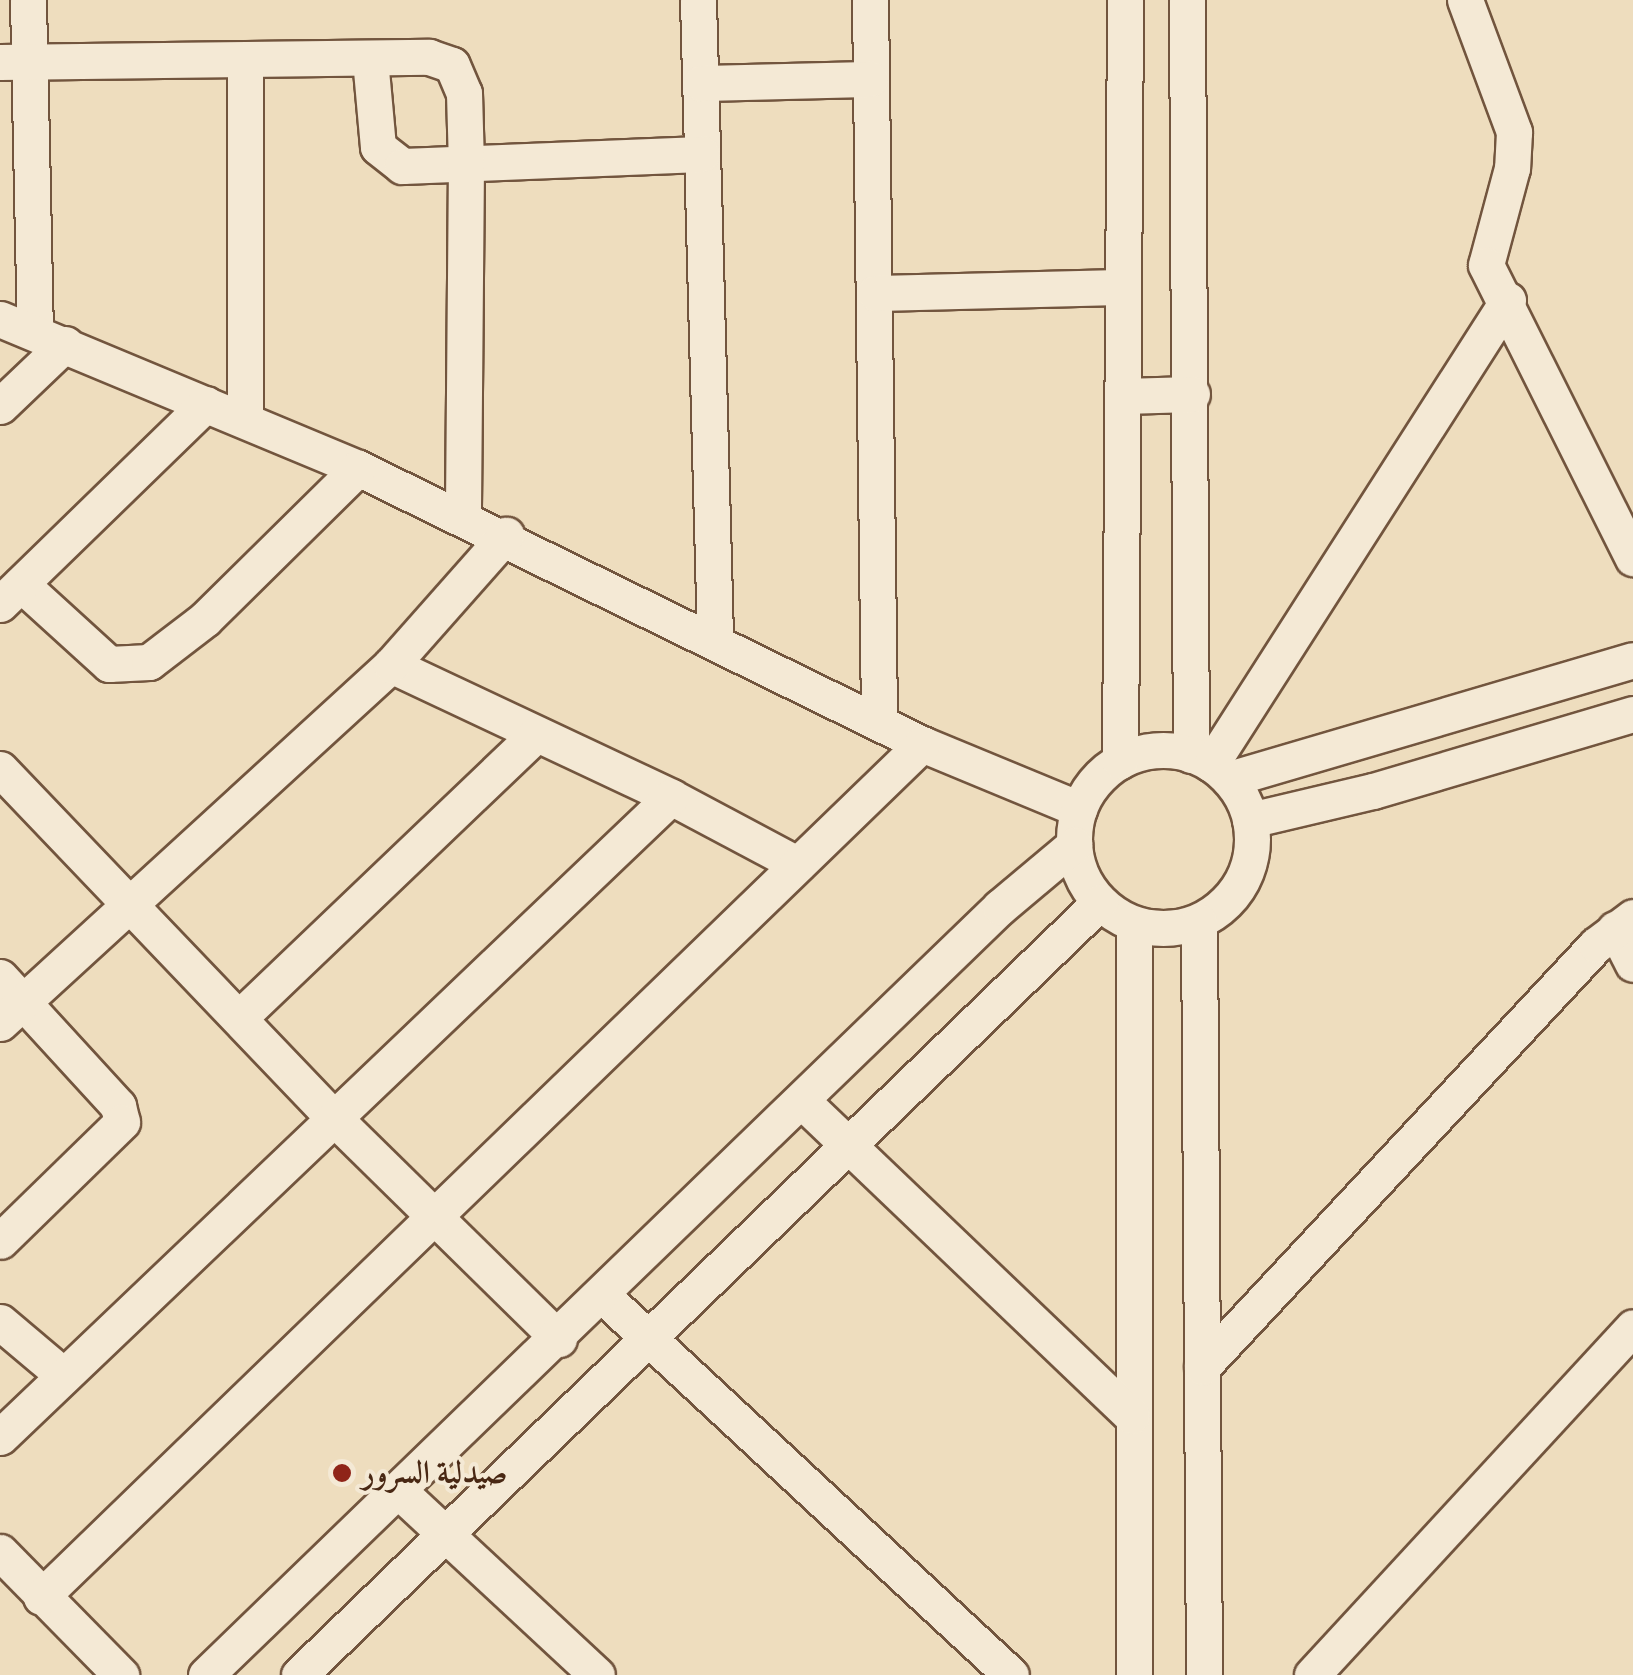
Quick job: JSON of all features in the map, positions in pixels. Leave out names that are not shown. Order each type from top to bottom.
[{"type":"street","points":[[0,406],[50,338],[14,62],[28,0]]},
{"type":"street","points":[[698,0],[715,638]]},
{"type":"street","points":[[870,0],[879,722]]},
{"type":"street","points":[[1120,761],[1125,0]]},
{"type":"street","points":[[1188,0],[1192,394],[1210,766],[1250,820],[1252,851],[1244,880],[1225,905],[1199,922],[1167,929],[1134,924],[1100,902],[1084,880],[1074,845],[1079,809],[1096,781],[1120,761],[1143,752],[1210,766],[1633,660]]},
{"type":"street","points":[[1465,0],[1514,132],[1512,168],[1486,265],[1508,300],[1633,558]]},
{"type":"street","points":[[14,62],[429,57],[452,65],[464,93],[466,163],[463,517]]},
{"type":"street","points":[[370,58],[383,157],[402,166],[702,154]]},
{"type":"street","points":[[244,420],[245,61]]},
{"type":"street","points":[[701,84],[870,79]]},
{"type":"street","points":[[875,292],[1122,287]]},
{"type":"street","points":[[1210,766],[1508,300]]},
{"type":"street","points":[[0,319],[358,468],[506,535],[922,744],[1079,809]]},
{"type":"street","points":[[1123,396],[1192,394]]},
{"type":"street","points":[[206,404],[10,594],[109,664],[149,662],[205,619],[358,468]]},
{"type":"street","points":[[0,1241],[122,1122],[118,1106],[8,1000],[128,904],[390,666],[506,535]]},
{"type":"street","points":[[390,666],[671,797],[797,864]]},
{"type":"street","points":[[1250,820],[1633,714]]},
{"type":"street","points":[[239,1018],[536,734]]},
{"type":"street","points":[[41,1598],[922,744]]},
{"type":"street","points":[[0,769],[335,1120],[560,1339]]},
{"type":"street","points":[[0,1437],[671,797]]},
{"type":"street","points":[[206,1675],[560,1339],[1000,907],[1074,845]]},
{"type":"street","points":[[298,1675],[1100,902]]},
{"type":"street","points":[[1199,922],[1204,1675]]},
{"type":"street","points":[[1202,1367],[1624,923]]},
{"type":"street","points":[[1624,923],[1633,964]]},
{"type":"street","points":[[1134,924],[1134,1675]]},
{"type":"street","points":[[802,1101],[1132,1416]]},
{"type":"street","points":[[602,1295],[1012,1675]]},
{"type":"street","points":[[0,1322],[63,1375]]},
{"type":"street","points":[[1312,1675],[1633,1326]]},
{"type":"street","points":[[400,1491],[442,1535],[597,1675]]},
{"type":"street","points":[[0,1552],[120,1675]]},
{"type":"place","name":"صيدلية السرور","points":[[342,1473]]}]
